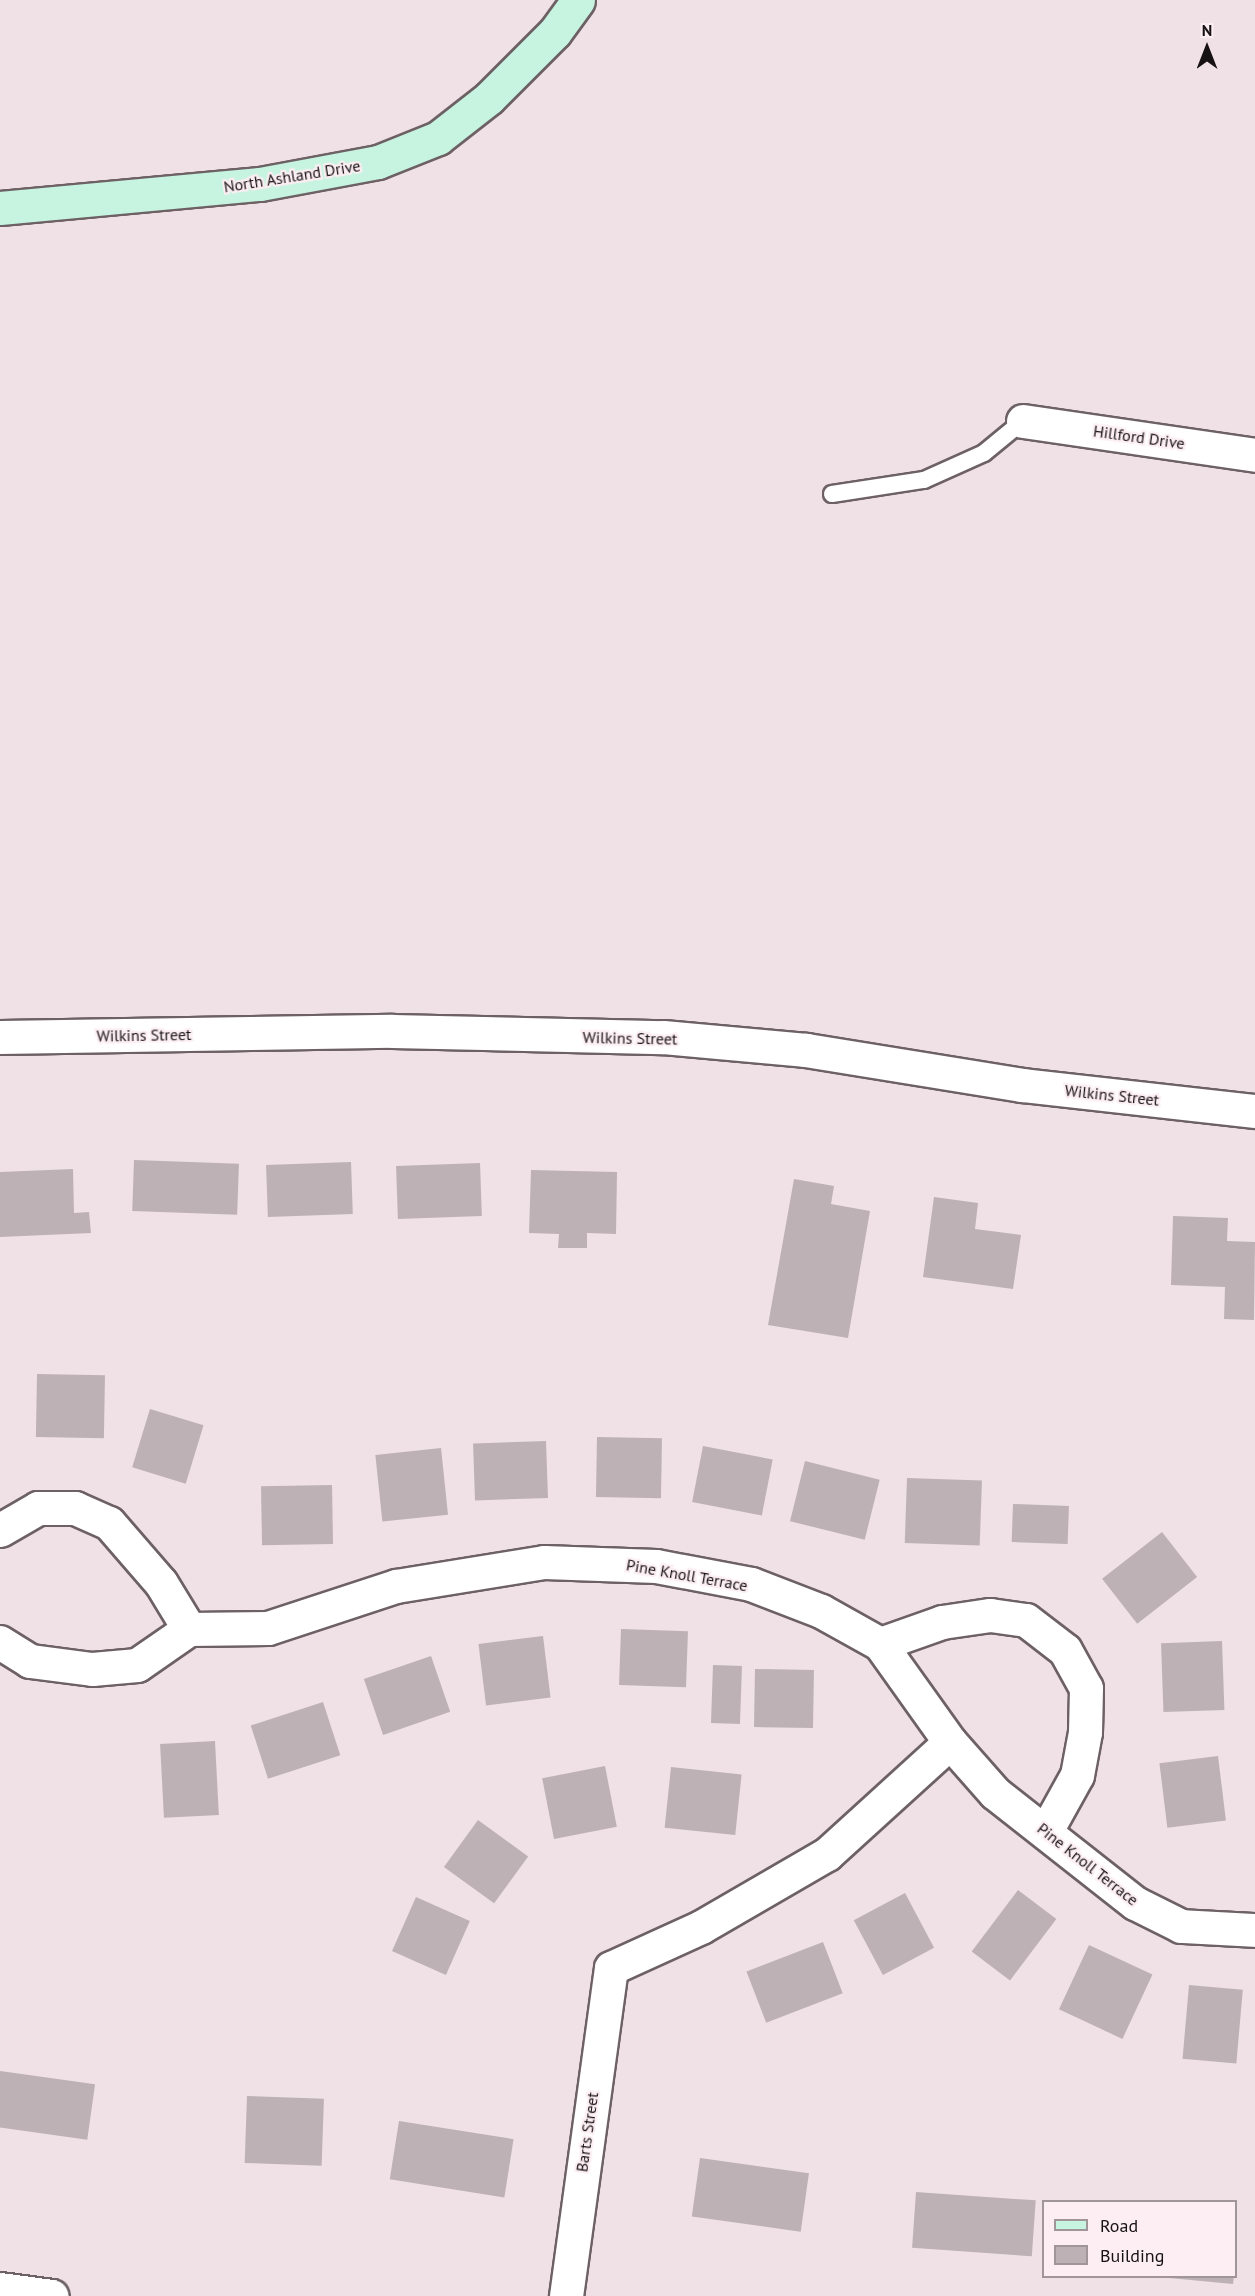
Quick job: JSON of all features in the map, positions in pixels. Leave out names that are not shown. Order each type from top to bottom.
[{"type":"street","name":"North Ashland Drive","points":[[0,208],[260,184],[378,162],[438,138],[489,98],[555,32],[578,0]]},
{"type":"street","name":"Hillford Drive","points":[[1023,421],[1255,455]]},
{"type":"street","name":"Wilkins Street","points":[[0,1037],[392,1031],[663,1036],[806,1050],[1022,1085],[1255,1111]]},
{"type":"street","points":[[0,1530],[38,1508],[75,1508],[108,1523],[161,1583],[189,1629],[136,1665],[92,1669],[30,1661],[0,1642]]},
{"type":"street","name":"Pine Knoll Terrace","points":[[189,1629],[268,1628],[396,1586],[474,1570],[604,1562],[751,1584],[821,1611],[880,1644],[950,1742],[995,1793],[1135,1903],[1181,1926],[1255,1930]]},
{"type":"street","points":[[880,1644],[942,1622],[990,1615],[1026,1620],[1065,1650],[1086,1688],[1085,1732],[1077,1775],[1046,1831]]},
{"type":"street","name":"Barts Street","points":[[566,2296],[611,1968],[701,1927],[827,1854],[950,1742]]},
{"type":"street","points":[[0,2289],[52,2296]]},
{"type":"lane","points":[[832,494],[924,480],[984,453],[1023,421]]},
{"type":"building","points":[[134,1160],[239,1164],[237,1215],[132,1211]]},
{"type":"building","points":[[351,1162],[353,1214],[268,1217],[266,1165]]},
{"type":"building","points":[[480,1163],[482,1216],[398,1219],[396,1166]]},
{"type":"building","points":[[73,1169],[74,1213],[89,1212],[91,1233],[0,1237],[0,1172]]},
{"type":"building","points":[[531,1170],[617,1172],[616,1234],[587,1233],[587,1248],[558,1248],[559,1234],[529,1233]]},
{"type":"building","points":[[794,1179],[834,1186],[831,1204],[870,1211],[848,1338],[768,1325]]},
{"type":"building","points":[[934,1197],[978,1203],[975,1229],[1021,1235],[1013,1289],[923,1277]]},
{"type":"building","points":[[1173,1216],[1228,1218],[1227,1241],[1255,1242],[1254,1320],[1224,1319],[1225,1287],[1171,1285]]},
{"type":"building","points":[[37,1374],[105,1375],[104,1438],[36,1437]]},
{"type":"building","points":[[150,1409],[204,1425],[186,1484],[132,1467]]},
{"type":"building","points":[[597,1437],[662,1438],[661,1498],[596,1497]]},
{"type":"building","points":[[546,1441],[548,1498],[475,1501],[473,1444]]},
{"type":"building","points":[[703,1446],[773,1460],[762,1516],[692,1502]]},
{"type":"building","points":[[441,1448],[448,1515],[382,1522],[375,1455]]},
{"type":"building","points":[[805,1461],[880,1480],[865,1540],[790,1521]]},
{"type":"building","points":[[907,1478],[982,1481],[980,1546],[905,1543]]},
{"type":"building","points":[[332,1485],[333,1544],[262,1545],[261,1486]]},
{"type":"building","points":[[1013,1504],[1069,1506],[1068,1544],[1012,1542]]},
{"type":"building","points":[[1162,1532],[1197,1577],[1137,1624],[1102,1579]]},
{"type":"building","points":[[621,1629],[688,1631],[686,1687],[619,1685]]},
{"type":"building","points":[[543,1636],[551,1698],[486,1705],[478,1644]]},
{"type":"building","points":[[1222,1641],[1224,1710],[1163,1712],[1161,1643]]},
{"type":"building","points":[[431,1656],[450,1712],[383,1735],[364,1679]]},
{"type":"building","points":[[713,1665],[742,1666],[740,1724],[711,1723]]},
{"type":"building","points":[[755,1669],[814,1670],[813,1728],[754,1727]]},
{"type":"building","points":[[323,1702],[340,1755],[268,1779],[251,1725]]},
{"type":"building","points":[[215,1741],[219,1815],[164,1818],[160,1744]]},
{"type":"building","points":[[1218,1756],[1226,1821],[1167,1828],[1159,1763]]},
{"type":"building","points":[[605,1766],[617,1827],[554,1839],[542,1778]]},
{"type":"building","points":[[671,1767],[742,1774],[735,1835],[665,1828]]},
{"type":"building","points":[[478,1820],[528,1856],[494,1903],[444,1867]]},
{"type":"building","points":[[1018,1890],[1056,1919],[1010,1980],[972,1951]]},
{"type":"building","points":[[905,1893],[934,1948],[883,1975],[854,1920]]},
{"type":"building","points":[[416,1897],[470,1921],[446,1975],[392,1951]]},
{"type":"building","points":[[823,1942],[843,1993],[766,2023],[746,1971]]},
{"type":"building","points":[[1089,1945],[1152,1975],[1122,2039],[1059,2009]]},
{"type":"building","points":[[1189,1985],[1243,1990],[1236,2063],[1183,2059]]},
{"type":"building","points":[[0,2071],[95,2084],[87,2140],[0,2128]]},
{"type":"building","points":[[247,2096],[324,2099],[322,2166],[245,2163]]},
{"type":"building","points":[[399,2121],[514,2139],[504,2197],[390,2179]]},
{"type":"building","points":[[700,2158],[809,2173],[801,2232],[692,2216]]},
{"type":"building","points":[[916,2192],[1036,2200],[1032,2256],[912,2248]]},
{"type":"building","points":[[1169,2278],[1234,2278],[1233,2284]]}]
